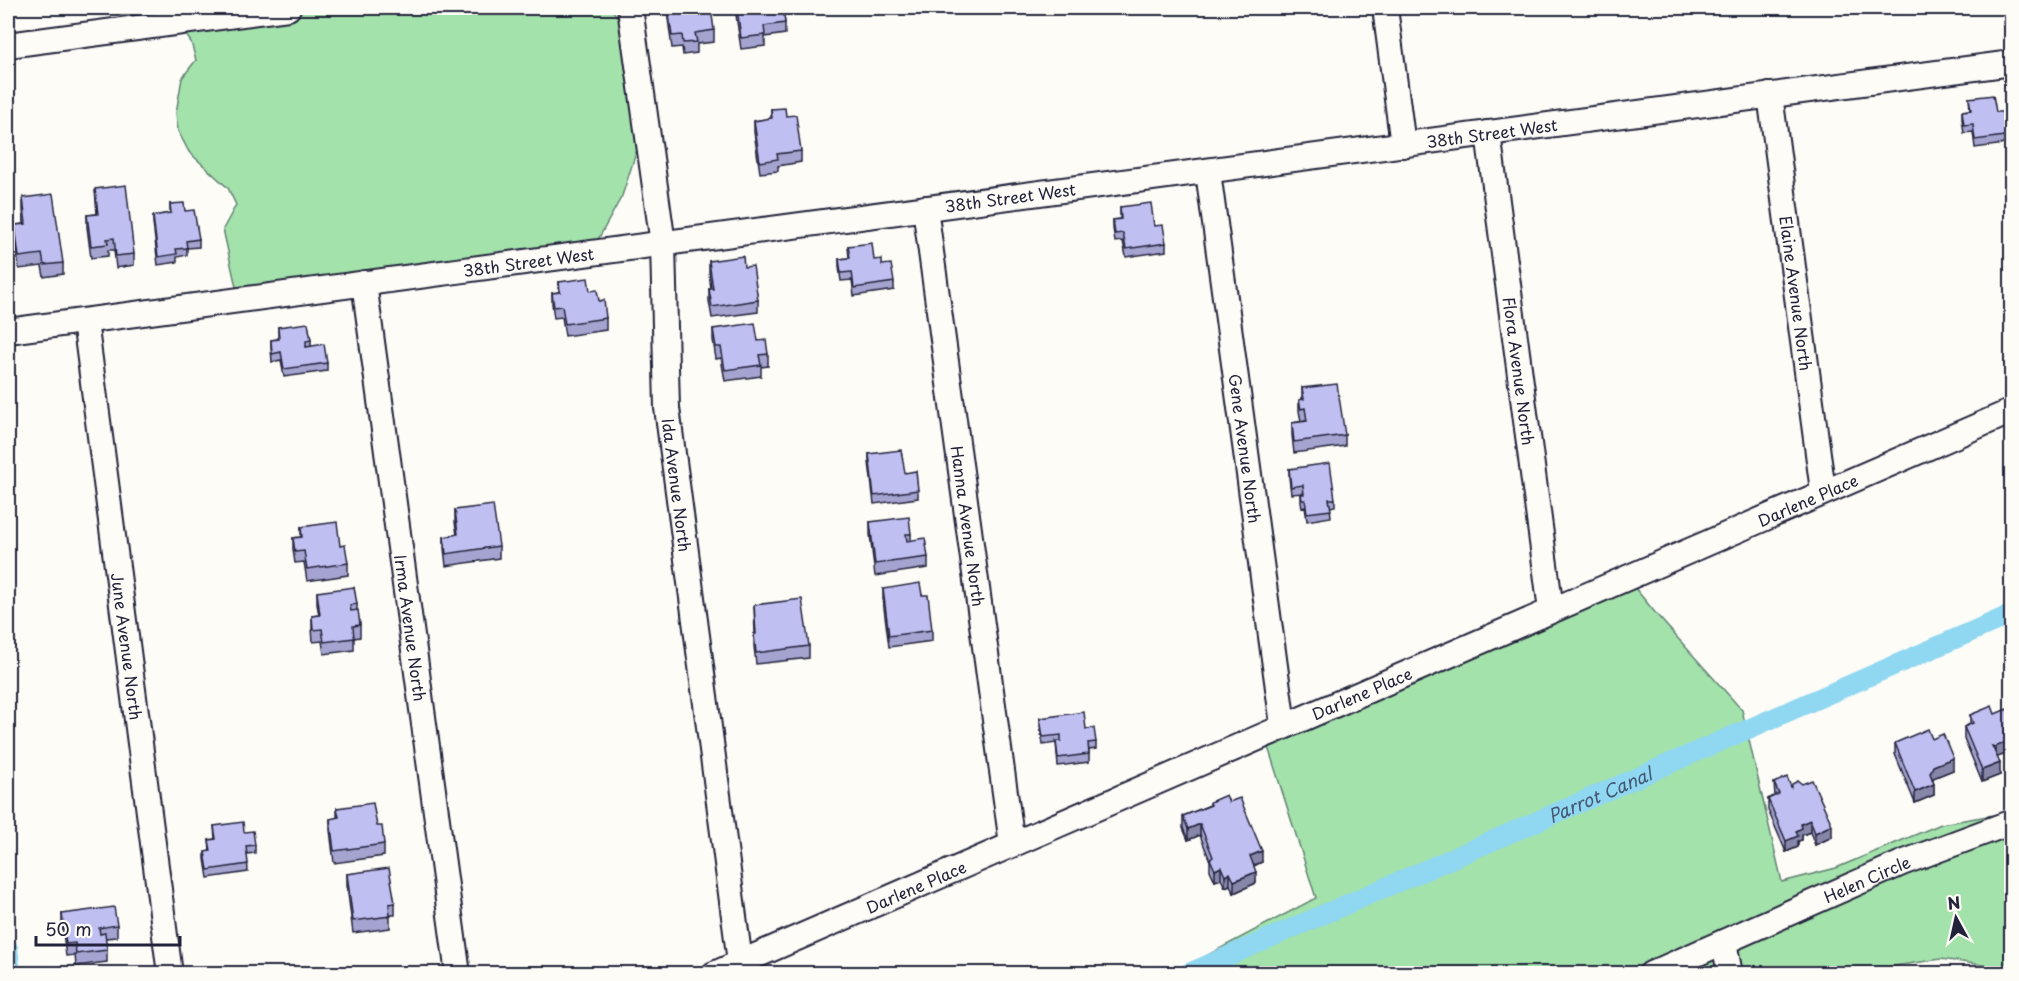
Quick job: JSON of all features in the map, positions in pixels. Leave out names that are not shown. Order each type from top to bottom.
[{"type":"street","points":[[8,45],[288,8]]},
{"type":"street","name":"Ida Avenue North","points":[[630,8],[663,244],[667,408],[740,962]]},
{"type":"street","points":[[1385,8],[1403,145]]},
{"type":"street","name":"38th Street West","points":[[8,331],[2012,63]]},
{"type":"street","name":"Elaine Avenue North","points":[[1770,95],[1823,491]]},
{"type":"street","name":"Flora Avenue North","points":[[1488,133],[1551,610]]},
{"type":"street","name":"Gene Avenue North","points":[[1208,172],[1283,725]]},
{"type":"street","name":"Hanna Avenue North","points":[[925,208],[1012,844]]},
{"type":"street","name":"Irma Avenue North","points":[[364,283],[458,974]]},
{"type":"street","name":"June Avenue North","points":[[86,321],[171,974]]},
{"type":"street","name":"Darlene Place","points":[[714,974],[1228,752],[1283,725],[2012,411]]},
{"type":"street","name":"Helen Circle","points":[[1651,974],[1902,863],[2012,822]]},
{"type":"street","points":[[1724,942],[1730,974]]},
{"type":"green space","points":[[220,8],[611,8],[625,28],[638,147],[622,196],[590,254],[379,276],[236,287],[223,229],[236,205],[228,188],[189,152],[178,131],[176,113],[182,78],[196,60],[191,42],[180,26]]},
{"type":"green space","points":[[1626,577],[1742,710],[1782,882],[1836,868],[1941,824],[2011,812],[2011,969],[1941,959],[1841,974],[1183,974],[1181,969],[1316,898],[1268,747]]},
{"type":"building","points":[[668,8],[711,8],[714,30],[695,33],[697,42],[683,43],[682,35],[672,36]]},
{"type":"building","points":[[737,8],[783,8],[785,23],[764,26],[765,35],[741,38]]},
{"type":"building","points":[[1993,95],[1996,112],[2002,112],[2003,117],[2012,116],[2012,135],[1975,140],[1973,124],[1964,125],[1962,111],[1971,110],[1969,98]]},
{"type":"building","points":[[785,108],[786,116],[796,115],[801,151],[777,154],[778,159],[760,162],[754,121],[772,118],[771,109]]},
{"type":"building","points":[[126,185],[134,254],[116,256],[114,238],[107,239],[108,244],[91,246],[87,215],[98,214],[95,189]]},
{"type":"building","points":[[53,194],[63,263],[44,265],[42,254],[19,257],[15,225],[26,224],[23,198]]},
{"type":"building","points":[[184,203],[185,211],[194,210],[199,239],[186,241],[187,248],[176,249],[177,254],[158,257],[153,216],[171,213],[170,204]]},
{"type":"building","points":[[1151,203],[1154,226],[1163,225],[1166,243],[1126,249],[1123,233],[1115,234],[1113,220],[1121,219],[1120,207]]},
{"type":"building","points":[[872,243],[874,260],[882,259],[882,265],[891,264],[894,282],[854,288],[852,272],[841,273],[839,259],[850,258],[848,246]]},
{"type":"building","points":[[743,256],[744,267],[753,266],[758,300],[712,307],[709,289],[713,289],[709,261]]},
{"type":"building","points":[[588,278],[590,291],[597,290],[599,301],[604,300],[606,318],[565,324],[562,306],[554,307],[552,293],[560,292],[559,282]]},
{"type":"building","points":[[308,323],[311,340],[306,341],[306,347],[324,344],[327,363],[284,369],[281,352],[272,354],[271,340],[279,339],[278,327]]},
{"type":"building","points":[[755,323],[758,341],[766,340],[768,354],[759,355],[761,365],[725,370],[721,347],[716,347],[713,329]]},
{"type":"building","points":[[1337,384],[1345,435],[1294,442],[1292,423],[1307,421],[1305,408],[1301,409],[1299,400],[1304,399],[1302,388]]},
{"type":"building","points":[[901,450],[905,473],[916,471],[918,490],[874,496],[869,454]]},
{"type":"building","points":[[1330,463],[1335,499],[1329,499],[1331,510],[1307,513],[1305,500],[1302,500],[1301,494],[1304,494],[1303,485],[1291,487],[1289,469]]},
{"type":"building","points":[[493,505],[499,546],[446,554],[444,537],[458,534],[455,510]]},
{"type":"building","points":[[909,517],[911,534],[906,534],[907,541],[925,538],[928,557],[875,564],[870,522]]},
{"type":"building","points":[[337,522],[340,546],[345,545],[348,563],[307,569],[304,551],[295,552],[293,538],[302,537],[301,527]]},
{"type":"building","points":[[920,583],[922,595],[928,595],[932,630],[889,636],[883,589]]},
{"type":"building","points":[[354,587],[357,604],[350,605],[351,611],[358,610],[360,625],[353,626],[354,638],[324,642],[322,629],[313,630],[312,616],[320,615],[317,592]]},
{"type":"building","points":[[802,599],[809,646],[756,653],[754,605]]},
{"type":"building","points":[[1992,706],[1995,714],[2007,709],[2012,720],[2012,744],[2006,742],[1992,746],[2000,763],[1982,770],[1964,727],[1973,723],[1970,715]]},
{"type":"building","points":[[1084,712],[1086,729],[1094,728],[1096,742],[1088,743],[1089,754],[1058,758],[1056,741],[1061,741],[1061,735],[1043,737],[1040,718]]},
{"type":"building","points":[[1928,729],[1932,739],[1943,734],[1953,758],[1933,766],[1930,773],[1934,784],[1915,792],[1895,743]]},
{"type":"building","points":[[1787,777],[1791,787],[1798,781],[1802,784],[1812,780],[1832,825],[1815,833],[1810,820],[1801,824],[1802,828],[1796,831],[1798,836],[1786,841],[1768,799],[1779,794],[1774,783]]},
{"type":"building","points":[[1226,795],[1229,802],[1240,798],[1262,851],[1250,856],[1256,872],[1234,881],[1230,873],[1225,876],[1221,867],[1215,870],[1210,859],[1213,857],[1200,824],[1188,829],[1183,816],[1211,805],[1210,802]]},
{"type":"building","points":[[373,803],[377,826],[382,826],[384,844],[334,851],[330,819],[339,817],[337,808]]},
{"type":"building","points":[[243,822],[244,832],[253,831],[255,845],[246,846],[248,864],[208,870],[205,852],[211,851],[209,840],[216,839],[214,826]]},
{"type":"building","points":[[389,868],[395,903],[389,904],[390,916],[353,921],[347,874]]},
{"type":"building","points":[[114,907],[117,925],[99,928],[100,934],[105,933],[107,950],[76,954],[75,943],[66,944],[62,914]]},
{"type":"waterway","name":"Parrot Canal","points":[[1187,974],[2012,614]]},
{"type":"waterway","points":[[8,948],[11,974]]}]
